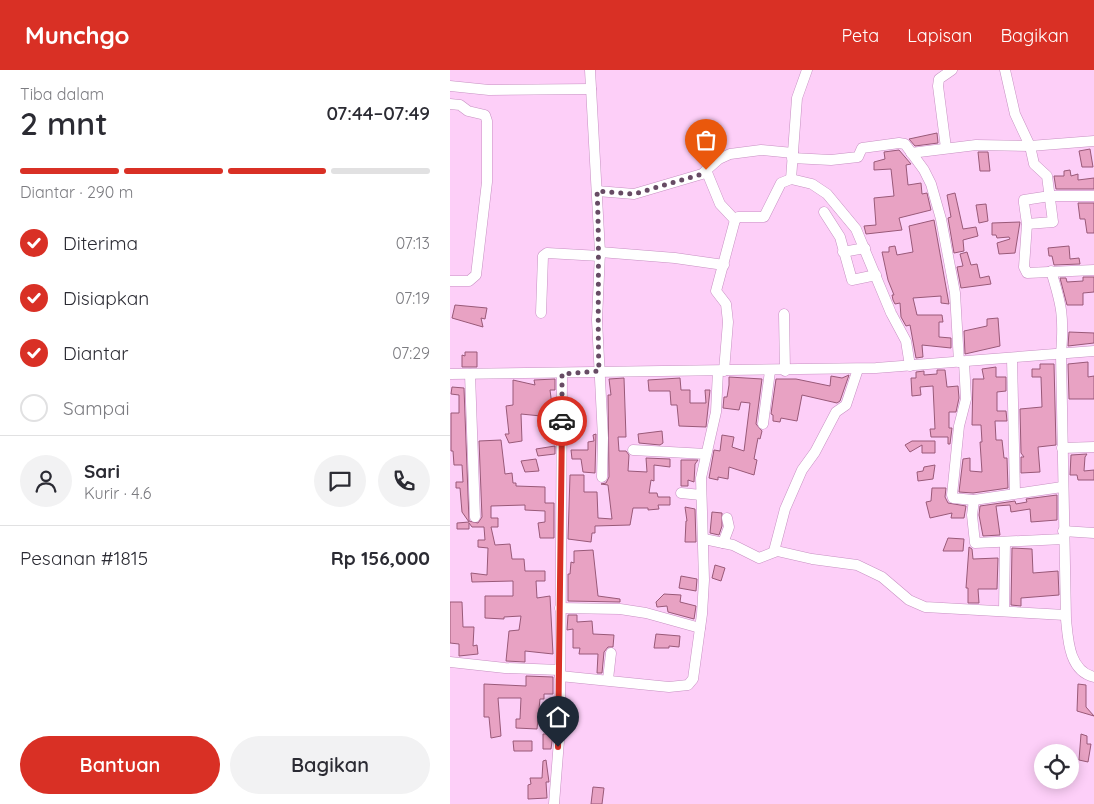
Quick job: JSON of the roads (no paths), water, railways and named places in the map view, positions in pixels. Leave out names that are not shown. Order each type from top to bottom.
[{"type":"street","points":[[590,70],[600,254],[597,320],[604,444],[602,477]]},
{"type":"street","points":[[791,179],[797,98],[807,70]]},
{"type":"street","points":[[946,148],[938,86],[939,79],[952,70]]},
{"type":"street","points":[[1005,70],[1017,121],[1030,146],[1034,164],[1047,176],[1050,196],[1052,223],[1027,224]]},
{"type":"street","points":[[450,86],[489,90],[592,89]]},
{"type":"street","points":[[450,104],[460,105],[468,111],[485,115],[487,182],[476,274],[469,281],[450,281]]},
{"type":"street","points":[[910,153],[976,145],[1030,146],[1094,141]]},
{"type":"street","points":[[597,191],[634,194],[702,174],[730,154],[755,150],[793,156],[847,160],[858,156],[862,148],[867,146],[905,144],[932,184],[942,219],[955,293],[966,399],[959,426],[953,498],[973,500],[1062,487]]},
{"type":"street","points":[[706,170],[720,204],[735,220]]},
{"type":"street","points":[[450,662],[560,673],[669,687],[688,685],[693,679],[704,580],[701,495],[706,454],[716,412],[728,322],[726,304],[716,291],[735,220],[738,217],[764,217],[781,183],[791,179],[812,184],[827,194],[856,229],[891,313],[906,341],[910,366]]},
{"type":"street","points":[[1094,196],[1050,196],[1024,200],[1027,224],[1025,271],[1028,273],[1094,270]]},
{"type":"street","points":[[824,212],[836,228],[852,280],[876,275]]},
{"type":"street","points":[[843,252],[865,248]]},
{"type":"street","points":[[542,313],[543,256],[547,253],[676,258],[724,265]]},
{"type":"street","points":[[1051,271],[1063,315],[1061,354],[1062,487],[1065,615],[1068,645],[1080,670],[1094,677]]},
{"type":"street","points":[[784,314],[785,371]]},
{"type":"street","points":[[450,374],[562,374],[599,371],[656,373],[858,369],[1094,351]]},
{"type":"street","points":[[1012,358],[1016,493]]},
{"type":"street","points":[[774,551],[785,509],[802,470],[815,452],[836,412],[846,405],[858,369]]},
{"type":"street","points":[[762,424],[770,371]]},
{"type":"street","points":[[470,374],[475,517]]},
{"type":"street","points":[[554,804],[560,728],[562,374]]},
{"type":"street","points":[[1062,448],[1094,447]]},
{"type":"street","points":[[633,450],[706,454]]},
{"type":"street","points":[[681,493],[701,495]]},
{"type":"street","points":[[973,500],[973,540],[978,544],[1094,533]]},
{"type":"street","points":[[723,543],[729,527],[727,518]]},
{"type":"street","points":[[704,539],[723,543],[759,558],[774,551],[857,565],[882,577],[908,600],[925,607],[1065,615]]},
{"type":"street","points":[[1004,611],[1005,542]]},
{"type":"street","points":[[560,608],[620,609],[646,613],[700,628]]},
{"type":"street","points":[[608,680],[610,653]]}]
